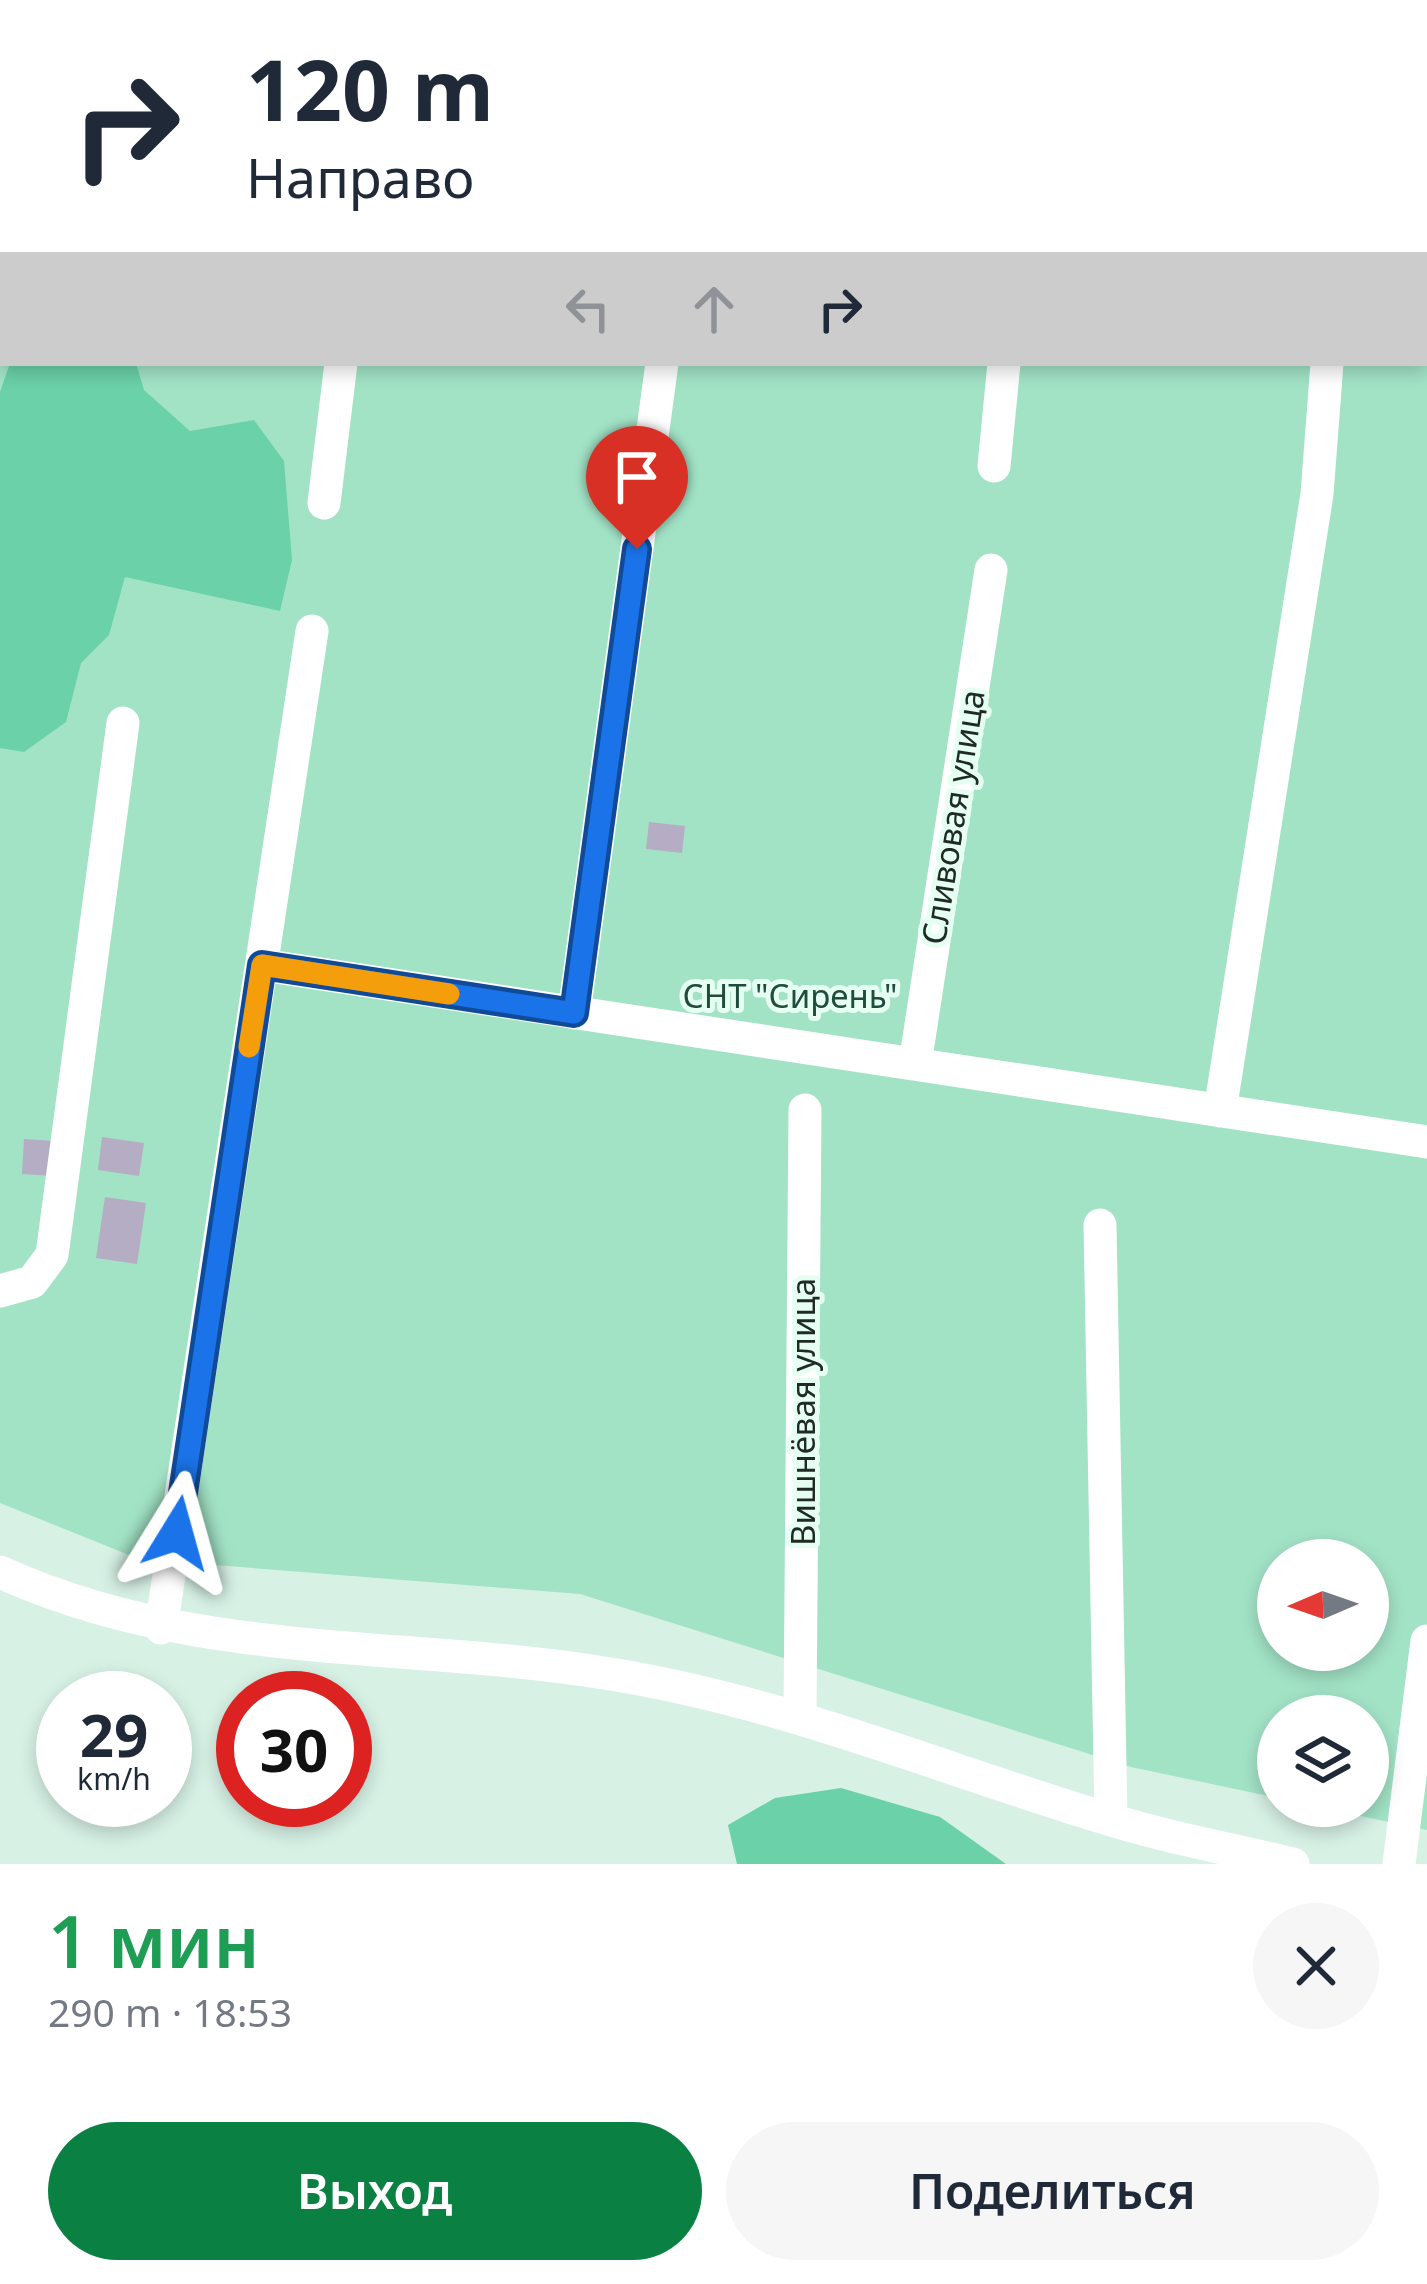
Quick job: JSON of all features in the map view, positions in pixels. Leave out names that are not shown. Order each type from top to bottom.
[{"type":"street","points":[[324,503],[341,366]]},
{"type":"street","points":[[574,1013],[662,366]]},
{"type":"street","points":[[994,466],[1004,366]]},
{"type":"street","points":[[1220,1111],[1317,494],[1327,366]]},
{"type":"street","name":"Сливовая улица","points":[[915,1064],[991,570]]},
{"type":"street","points":[[161,1628],[312,631]]},
{"type":"street","points":[[0,1292],[32,1282],[52,1256],[122,723]]},
{"type":"street","points":[[262,965],[1427,1142]]},
{"type":"street","name":"Вишнёвая улица","points":[[800,1715],[805,1110]]},
{"type":"street","points":[[1100,1225],[1111,1820]]},
{"type":"street","points":[[0,1572],[77,1606],[161,1628],[319,1649],[604,1673],[800,1715],[1111,1820],[1293,1864]]},
{"type":"street","points":[[1400,1864],[1427,1641]]},
{"type":"green space","name":"СНТ \"Сирень\"","points":[[0,366],[1427,366],[1427,1830],[1389,1822],[1389,1695],[1257,1695],[1257,1794],[1131,1767],[580,1594],[139,1559],[0,1503]]},
{"type":"green space","points":[[9,366],[137,366],[144,390],[190,431],[254,420],[284,461],[292,560],[280,611],[125,577],[109,635],[81,663],[66,722],[24,752],[0,748],[0,392]]},
{"type":"green space","points":[[841,1788],[940,1817],[1006,1864],[737,1864],[728,1825],[775,1798]]},
{"type":"building","points":[[649,822],[685,826],[682,853],[646,849]]},
{"type":"building","points":[[102,1137],[144,1143],[139,1176],[98,1170]]},
{"type":"building","points":[[24,1139],[55,1141],[53,1176],[22,1174]]},
{"type":"building","points":[[105,1197],[146,1203],[137,1264],[96,1258]]},
{"type":"slow traffic","points":[[249,1047],[262,965],[449,994]]},
{"type":"route","points":[[177,1533],[262,965],[574,1013],[637,549]]}]
